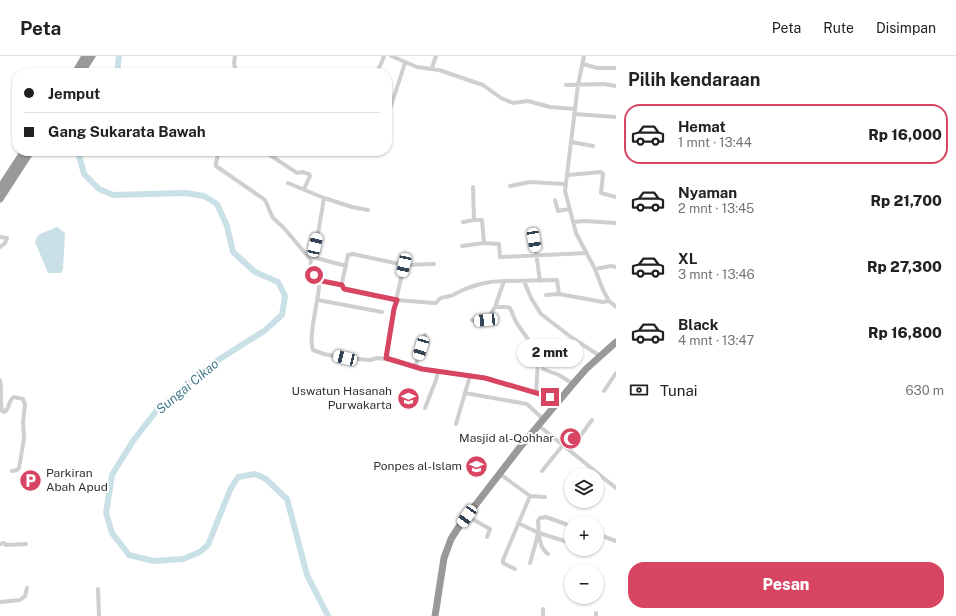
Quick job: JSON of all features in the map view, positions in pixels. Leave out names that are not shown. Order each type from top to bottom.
[{"type":"highway","points":[[78,68],[85,56]]},
{"type":"highway","points":[[85,68],[92,56]]},
{"type":"highway","points":[[0,188],[21,156]]},
{"type":"highway","points":[[0,199],[28,156]]},
{"type":"highway","points":[[435,616],[444,558],[451,539],[521,446],[541,424],[572,384],[616,342]]},
{"type":"street","points":[[235,56],[235,68]]},
{"type":"street","points":[[379,68],[384,56]]},
{"type":"street","points":[[391,56],[417,67],[432,68],[454,74],[483,85],[501,98],[513,103],[528,101],[575,112],[616,117]]},
{"type":"street","points":[[432,68],[436,56]]},
{"type":"street","points":[[584,56],[578,85],[565,191],[572,222],[609,301],[616,307]]},
{"type":"street","points":[[392,96],[405,63]]},
{"type":"street","points":[[583,64],[597,68],[616,68]]},
{"type":"street","points":[[566,85],[604,84],[616,86]]},
{"type":"street","points":[[571,142],[592,146]]},
{"type":"street","points":[[218,156],[216,166],[265,200],[273,218],[312,258],[346,266]]},
{"type":"street","points":[[272,156],[297,173],[302,172],[309,174],[310,176],[304,189]]},
{"type":"street","points":[[568,175],[601,172],[603,174],[601,193],[616,197]]},
{"type":"street","points":[[510,186],[530,182],[565,184]]},
{"type":"street","points":[[288,183],[324,198],[368,210]]},
{"type":"street","points":[[474,187],[474,220]]},
{"type":"street","points":[[324,198],[310,271],[317,280],[319,287],[312,333],[313,350],[324,354],[345,358],[370,360],[386,358],[438,372],[485,378],[559,401]]},
{"type":"street","points":[[555,200],[558,211],[569,209]]},
{"type":"street","points":[[463,222],[482,220],[484,243]]},
{"type":"street","points":[[572,222],[585,221],[616,223]]},
{"type":"street","points":[[533,231],[540,281]]},
{"type":"street","points":[[0,237],[7,238],[5,243],[0,247]]},
{"type":"street","points":[[462,246],[498,243],[500,257],[587,253]]},
{"type":"street","points":[[342,285],[348,255],[351,254],[404,265],[434,264]]},
{"type":"street","points":[[386,358],[394,309],[404,265]]},
{"type":"street","points":[[595,269],[610,266],[616,267]]},
{"type":"street","points":[[317,280],[342,285],[344,289],[397,300],[434,303],[440,298],[453,294],[474,284],[488,282],[557,280],[559,294]]},
{"type":"street","points":[[472,320],[486,320],[495,307],[504,281]]},
{"type":"street","points":[[524,282],[531,298],[546,320],[600,356]]},
{"type":"street","points":[[546,295],[559,294],[603,302],[609,301]]},
{"type":"street","points":[[318,300],[382,312]]},
{"type":"street","points":[[495,307],[510,308],[516,322],[534,348],[538,361],[536,393]]},
{"type":"street","points":[[415,367],[425,335]]},
{"type":"street","points":[[543,369],[559,375],[572,384]]},
{"type":"street","points":[[425,408],[438,372]]},
{"type":"street","points":[[604,391],[616,373]]},
{"type":"street","points":[[456,424],[470,376]]},
{"type":"street","points":[[0,380],[2,389],[0,408],[2,412],[6,410],[11,399],[14,397],[23,399],[25,405],[23,422],[24,439],[19,468],[12,471]]},
{"type":"street","points":[[465,393],[527,404],[548,434],[616,488]]},
{"type":"street","points":[[570,450],[592,420]]},
{"type":"street","points":[[542,471],[562,445]]},
{"type":"street","points":[[500,474],[530,496],[545,497]]},
{"type":"street","points":[[515,569],[502,561],[530,496]]},
{"type":"street","points":[[467,516],[490,529],[487,537]]},
{"type":"street","points":[[548,554],[542,548],[538,521],[542,517],[564,524]]},
{"type":"street","points":[[518,523],[539,533],[564,541]]},
{"type":"street","points":[[530,563],[539,533]]},
{"type":"street","points":[[604,537],[616,541]]},
{"type":"street","points":[[0,544],[26,544]]},
{"type":"street","points":[[0,602],[20,600],[25,596],[26,588]]},
{"type":"street","points":[[98,589],[99,616]]},
{"type":"street","points":[[543,616],[544,609]]},
{"type":"water","points":[[57,227],[65,233],[63,269],[61,273],[48,273],[35,242],[38,235]]},
{"type":"waterway","name":"Sungai Cikao","points":[[118,68],[119,56]]},
{"type":"waterway","name":"Sungai Cikao","points":[[79,156],[84,174],[99,189],[113,195],[186,193],[204,196],[217,204],[227,226],[233,252],[255,272],[278,282],[285,296],[282,315],[264,331],[215,362],[157,410],[133,441],[112,475],[106,513],[112,533],[129,555],[154,561],[183,559],[200,552],[208,545],[230,490],[238,477],[255,474],[266,479],[287,499],[307,575],[328,616]]},
{"type":"place","name":"Uswatun Hasanah Purwakarta","points":[[408,398]]},
{"type":"place","name":"Masjid al-Qohhar","points":[[570,438]]},
{"type":"place","name":"Ponpes al-Islam","points":[[477,466]]},
{"type":"place","name":"Parkiran Abah Apud","points":[[31,480]]},
{"type":"route","points":[[314,275],[317,280],[342,285],[344,289],[397,300],[394,309],[386,358],[422,369],[485,378],[550,397]]}]
